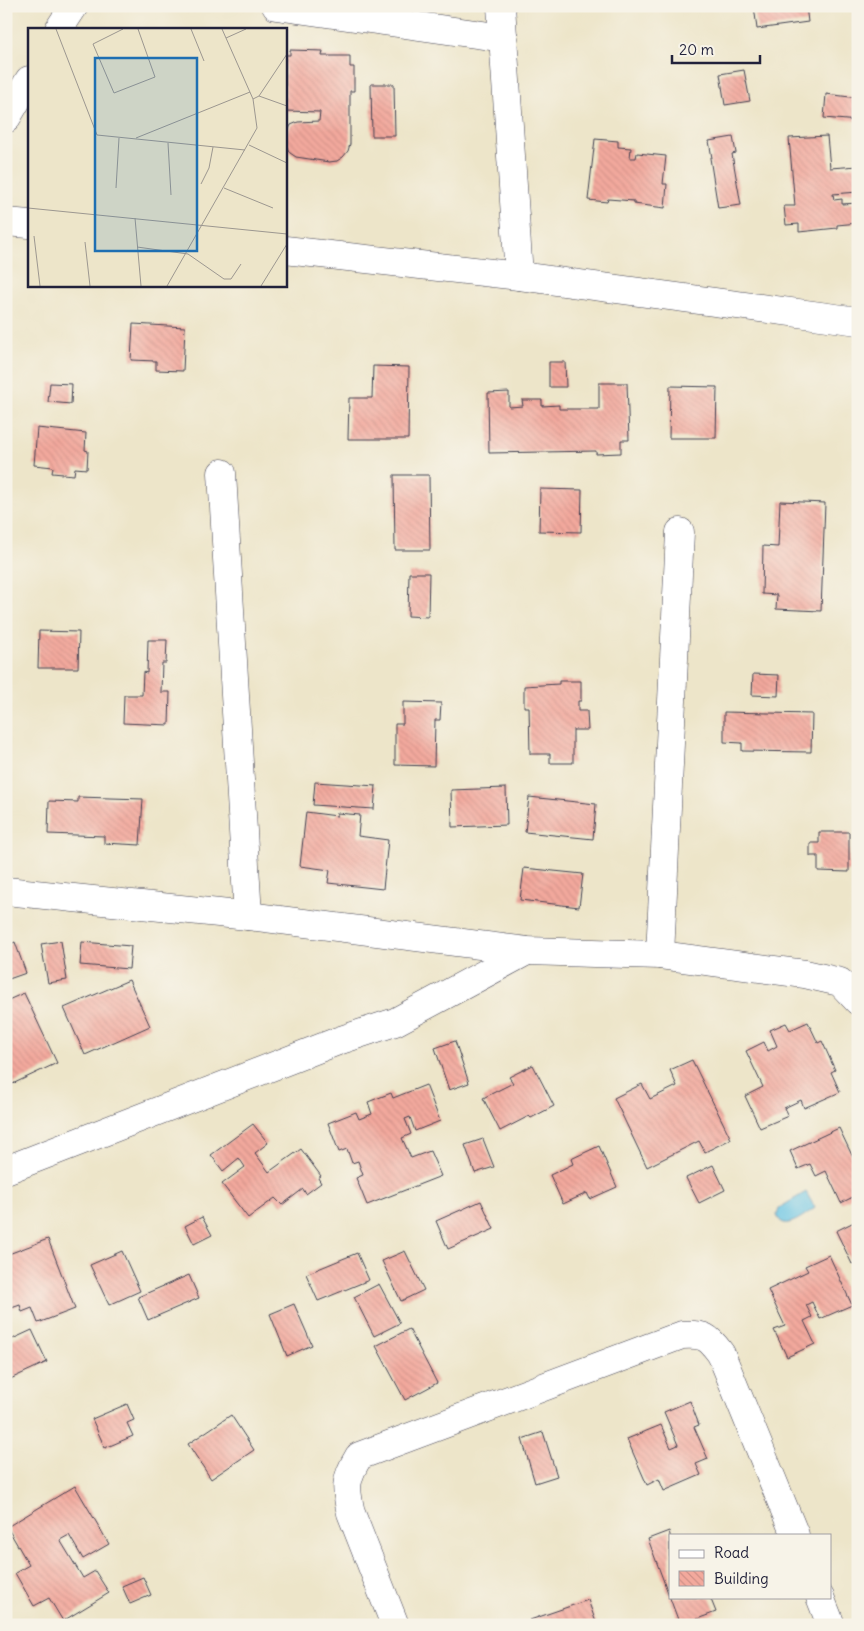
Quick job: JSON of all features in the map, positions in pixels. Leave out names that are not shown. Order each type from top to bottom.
[{"type":"street","points":[[60,28],[74,6]]},
{"type":"street","points":[[276,6],[504,38]]},
{"type":"street","points":[[501,6],[519,276]]},
{"type":"street","points":[[6,119],[28,82]]},
{"type":"street","points":[[6,222],[28,224]]},
{"type":"street","points":[[286,250],[519,276],[858,321]]},
{"type":"street","points":[[222,473],[248,916]]},
{"type":"street","points":[[660,956],[680,532]]},
{"type":"street","points":[[6,891],[248,916],[527,951],[660,956],[805,974],[840,982],[858,1001]]},
{"type":"street","points":[[6,1170],[329,1045],[395,1022],[527,951]]},
{"type":"street","points":[[395,1625],[351,1512],[348,1498],[346,1483],[351,1469],[359,1456],[682,1335],[697,1334],[711,1340],[721,1354],[795,1534]]},
{"type":"street","points":[[820,1598],[831,1625]]},
{"type":"water","points":[[806,1192],[815,1208],[789,1223],[784,1223],[780,1220],[777,1215],[779,1208]]},
{"type":"building","points":[[754,6],[806,6],[808,22],[757,29]]},
{"type":"building","points":[[290,50],[323,51],[322,56],[350,56],[350,67],[354,67],[354,91],[350,91],[350,144],[348,151],[337,161],[329,162],[296,157],[290,153],[286,146],[286,135],[291,125],[298,122],[319,121],[320,112],[286,111],[286,55],[290,55]]},
{"type":"building","points":[[744,70],[750,101],[725,105],[720,74]]},
{"type":"building","points":[[371,84],[394,84],[395,136],[372,136]]},
{"type":"building","points":[[826,94],[858,98],[858,121],[824,118]]},
{"type":"building","points":[[827,136],[830,168],[858,166],[858,192],[833,194],[834,200],[842,199],[842,204],[858,203],[858,223],[837,225],[837,228],[799,232],[799,224],[786,225],[784,206],[795,206],[789,138]]},
{"type":"building","points":[[733,137],[736,153],[732,154],[741,205],[718,208],[709,141]]},
{"type":"building","points":[[595,139],[618,141],[618,147],[631,148],[630,158],[636,158],[637,153],[666,156],[663,184],[667,184],[665,208],[634,204],[634,201],[608,199],[607,202],[588,200]]},
{"type":"building","points":[[133,324],[185,327],[183,371],[156,370],[156,361],[131,360]]},
{"type":"building","points":[[549,362],[565,362],[566,387],[549,387]]},
{"type":"building","points":[[373,366],[409,367],[408,439],[348,439],[349,398],[372,398]]},
{"type":"building","points":[[50,383],[72,384],[71,404],[48,402]]},
{"type":"building","points":[[599,383],[627,383],[629,440],[621,440],[621,453],[596,454],[596,451],[489,453],[488,393],[509,392],[509,407],[523,406],[522,400],[542,400],[542,406],[559,405],[559,409],[599,409]]},
{"type":"building","points":[[670,386],[717,387],[716,438],[669,438]]},
{"type":"building","points":[[37,428],[86,433],[87,469],[75,468],[74,475],[52,473],[53,467],[34,465]]},
{"type":"building","points":[[394,475],[429,475],[430,550],[395,550]]},
{"type":"building","points":[[540,489],[582,490],[581,532],[539,531]]},
{"type":"building","points":[[780,501],[825,503],[821,611],[776,609],[777,595],[762,594],[763,546],[778,547]]},
{"type":"building","points":[[409,573],[429,573],[428,617],[408,616]]},
{"type":"building","points":[[39,631],[79,632],[78,668],[38,668]]},
{"type":"building","points":[[148,640],[167,640],[166,663],[162,663],[161,692],[170,692],[169,725],[123,723],[124,695],[142,695],[143,672],[147,673]]},
{"type":"building","points":[[753,674],[779,675],[778,696],[752,695]]},
{"type":"building","points":[[559,681],[581,681],[581,701],[578,701],[578,711],[587,711],[588,730],[573,730],[573,763],[550,763],[550,754],[530,754],[529,707],[524,707],[524,686],[559,684]]},
{"type":"building","points":[[403,702],[441,703],[440,720],[435,720],[434,766],[395,765],[395,724],[403,724]]},
{"type":"building","points":[[724,712],[812,714],[811,752],[742,751],[742,743],[724,742]]},
{"type":"building","points":[[315,782],[376,786],[374,809],[313,805]]},
{"type":"building","points":[[506,788],[507,825],[452,827],[451,790]]},
{"type":"building","points":[[78,797],[143,799],[140,845],[104,843],[104,836],[48,834],[49,801],[78,802]]},
{"type":"building","points":[[529,797],[596,804],[593,839],[525,832]]},
{"type":"building","points":[[306,812],[337,816],[337,813],[360,815],[358,836],[388,840],[383,889],[328,883],[330,870],[300,866]]},
{"type":"building","points":[[819,832],[849,832],[849,872],[818,871],[818,856],[810,856],[810,843],[819,843]]},
{"type":"building","points":[[524,868],[583,874],[579,907],[520,900]]},
{"type":"building","points":[[61,941],[67,980],[48,983],[41,944]]},
{"type":"building","points":[[15,942],[26,973],[6,980],[6,946]]},
{"type":"building","points":[[82,942],[131,946],[129,969],[80,965]]},
{"type":"building","points":[[129,980],[150,1026],[85,1055],[64,1008]]},
{"type":"building","points":[[24,993],[57,1063],[6,1087],[6,1001]]},
{"type":"building","points":[[808,1022],[818,1043],[822,1041],[835,1070],[831,1072],[840,1092],[804,1108],[801,1100],[784,1108],[788,1116],[760,1128],[745,1096],[763,1087],[746,1051],[764,1042],[768,1051],[777,1046],[770,1030],[786,1023],[790,1030]]},
{"type":"building","points":[[455,1041],[469,1083],[449,1090],[435,1048]]},
{"type":"building","points":[[692,1060],[731,1139],[705,1152],[699,1141],[647,1167],[614,1098],[642,1084],[650,1099],[677,1086],[670,1070]]},
{"type":"building","points":[[533,1065],[554,1106],[500,1131],[483,1098],[513,1083],[509,1077]]},
{"type":"building","points":[[426,1085],[440,1121],[415,1131],[410,1117],[405,1119],[411,1134],[402,1138],[411,1158],[430,1151],[441,1176],[367,1205],[356,1178],[363,1175],[358,1161],[352,1163],[347,1149],[339,1152],[328,1123],[356,1112],[359,1119],[372,1114],[368,1102],[391,1093],[393,1098]]},
{"type":"building","points":[[253,1124],[268,1143],[255,1153],[269,1172],[301,1149],[321,1176],[318,1178],[321,1183],[306,1194],[303,1189],[282,1205],[275,1198],[248,1218],[222,1184],[245,1167],[239,1158],[223,1171],[211,1155]]},
{"type":"building","points":[[839,1128],[858,1168],[858,1208],[853,1197],[841,1203],[826,1171],[816,1176],[810,1164],[798,1169],[790,1151]]},
{"type":"building","points":[[483,1139],[494,1167],[475,1173],[465,1145]]},
{"type":"building","points":[[599,1146],[617,1187],[590,1199],[587,1193],[563,1204],[550,1175],[573,1164],[571,1159]]},
{"type":"building","points":[[713,1165],[725,1190],[699,1203],[686,1178]]},
{"type":"building","points":[[481,1201],[494,1229],[448,1249],[436,1221]]},
{"type":"building","points":[[202,1217],[212,1235],[194,1244],[185,1226]]},
{"type":"building","points":[[858,1220],[858,1261],[852,1264],[836,1231]]},
{"type":"building","points":[[48,1239],[75,1309],[38,1323],[32,1308],[22,1312],[20,1305],[6,1310],[6,1255]]},
{"type":"building","points":[[122,1251],[140,1291],[109,1305],[90,1265]]},
{"type":"building","points":[[405,1251],[424,1290],[401,1301],[382,1261]]},
{"type":"building","points":[[357,1253],[369,1280],[318,1301],[306,1274]]},
{"type":"building","points":[[829,1255],[852,1305],[820,1319],[812,1302],[806,1305],[812,1317],[804,1321],[815,1344],[787,1357],[774,1330],[785,1326],[768,1290],[808,1271],[805,1266]]},
{"type":"building","points":[[189,1275],[199,1298],[148,1320],[138,1297]]},
{"type":"building","points":[[379,1284],[400,1323],[374,1336],[354,1297]]},
{"type":"building","points":[[294,1304],[312,1345],[287,1356],[270,1314]]},
{"type":"building","points":[[409,1329],[437,1383],[405,1400],[376,1346]]},
{"type":"building","points":[[32,1330],[47,1362],[6,1381],[6,1342]]},
{"type":"building","points":[[690,1401],[699,1425],[694,1427],[708,1459],[696,1464],[701,1475],[664,1491],[659,1479],[647,1485],[627,1439],[661,1425],[671,1448],[678,1445],[664,1412]]},
{"type":"building","points":[[127,1404],[134,1420],[127,1423],[133,1436],[105,1448],[92,1419]]},
{"type":"building","points":[[231,1415],[254,1450],[211,1479],[188,1444]]},
{"type":"building","points":[[543,1432],[557,1476],[535,1483],[522,1439]]},
{"type":"building","points":[[75,1486],[109,1544],[83,1559],[69,1535],[60,1540],[83,1578],[95,1571],[109,1593],[63,1621],[49,1598],[34,1606],[15,1573],[29,1565],[7,1527]]},
{"type":"building","points":[[669,1531],[669,1595],[648,1539]]},
{"type":"building","points":[[143,1577],[151,1595],[130,1604],[122,1586]]},
{"type":"building","points":[[670,1598],[710,1598],[716,1612],[680,1625]]},
{"type":"building","points":[[588,1600],[597,1625],[531,1625],[530,1620]]}]
